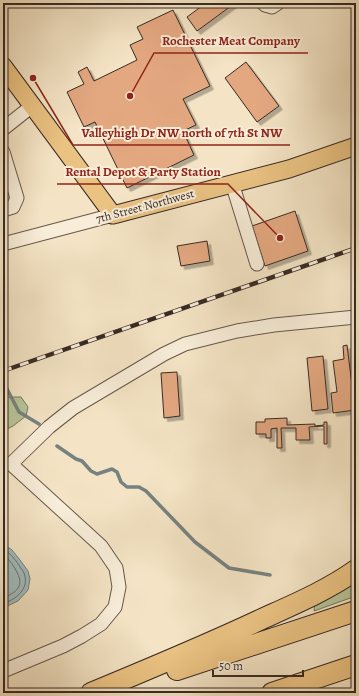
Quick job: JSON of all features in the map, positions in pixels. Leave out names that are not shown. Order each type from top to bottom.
[{"type":"highway","points":[[91,693],[227,636],[320,591],[356,570]]},
{"type":"highway","points":[[106,693],[356,611]]},
{"type":"highway","points":[[272,693],[356,665]]},
{"type":"main road","points":[[3,66],[113,215]]},
{"type":"main road","name":"7th Street Northwest","points":[[113,215],[289,168],[356,146]]},
{"type":"street","points":[[263,3],[265,6],[272,8],[278,3]]},
{"type":"street","points":[[3,129],[32,106]]},
{"type":"street","points":[[3,153],[17,198],[13,207],[3,210]]},
{"type":"street","points":[[232,183],[257,264]]},
{"type":"street","name":"7th Street Northwest","points":[[3,244],[113,215]]},
{"type":"street","points":[[3,671],[63,646],[101,624],[115,607],[119,586],[116,568],[101,546],[7,464],[49,426],[73,408],[164,354],[185,344],[237,331],[274,325],[356,317]]},
{"type":"green space","points":[[3,397],[21,397],[28,407],[26,416],[13,426],[3,431]]},
{"type":"green space","points":[[356,582],[356,596],[314,611],[315,602]]},
{"type":"water","points":[[3,544],[12,550],[20,560],[28,571],[30,579],[28,590],[18,601],[3,608]]},
{"type":"building","points":[[206,3],[235,3],[197,31],[187,17]]},
{"type":"building","points":[[173,10],[210,86],[183,99],[196,125],[183,131],[194,155],[127,188],[95,122],[84,127],[67,92],[84,84],[78,72],[87,67],[94,81],[137,60],[130,45],[143,39],[137,27]]},
{"type":"building","points":[[246,62],[279,106],[257,122],[225,78]]},
{"type":"building","points":[[295,211],[308,251],[265,266],[252,226]]},
{"type":"building","points":[[207,241],[210,261],[181,266],[177,246]]},
{"type":"building","points":[[347,345],[355,410],[333,413],[331,393],[337,392],[333,361],[344,359],[343,346]]},
{"type":"building","points":[[323,356],[328,409],[312,411],[307,358]]},
{"type":"building","points":[[177,372],[180,416],[164,418],[161,373]]},
{"type":"building","points":[[287,418],[287,425],[315,424],[315,426],[324,425],[324,422],[327,422],[327,444],[324,444],[324,426],[309,427],[310,440],[296,440],[296,428],[281,428],[282,448],[277,448],[277,428],[271,429],[271,438],[266,438],[266,434],[256,434],[256,422],[265,422],[265,419]]},
{"type":"waterway","points":[[7,389],[19,412],[39,424]]},
{"type":"waterway","points":[[57,446],[76,459],[82,461],[91,471],[97,474],[112,469],[117,472],[121,482],[127,487],[139,487],[146,491],[195,542],[229,568],[270,575]]},
{"type":"railway","points":[[3,371],[356,248]]},
{"type":"place","name":"Valleyhigh Dr NW north of 7th St NW","points":[[33,78]]},
{"type":"place","name":"Rochester Meat Company","points":[[130,96]]},
{"type":"place","name":"Rental Depot & Party Station","points":[[280,238]]}]
